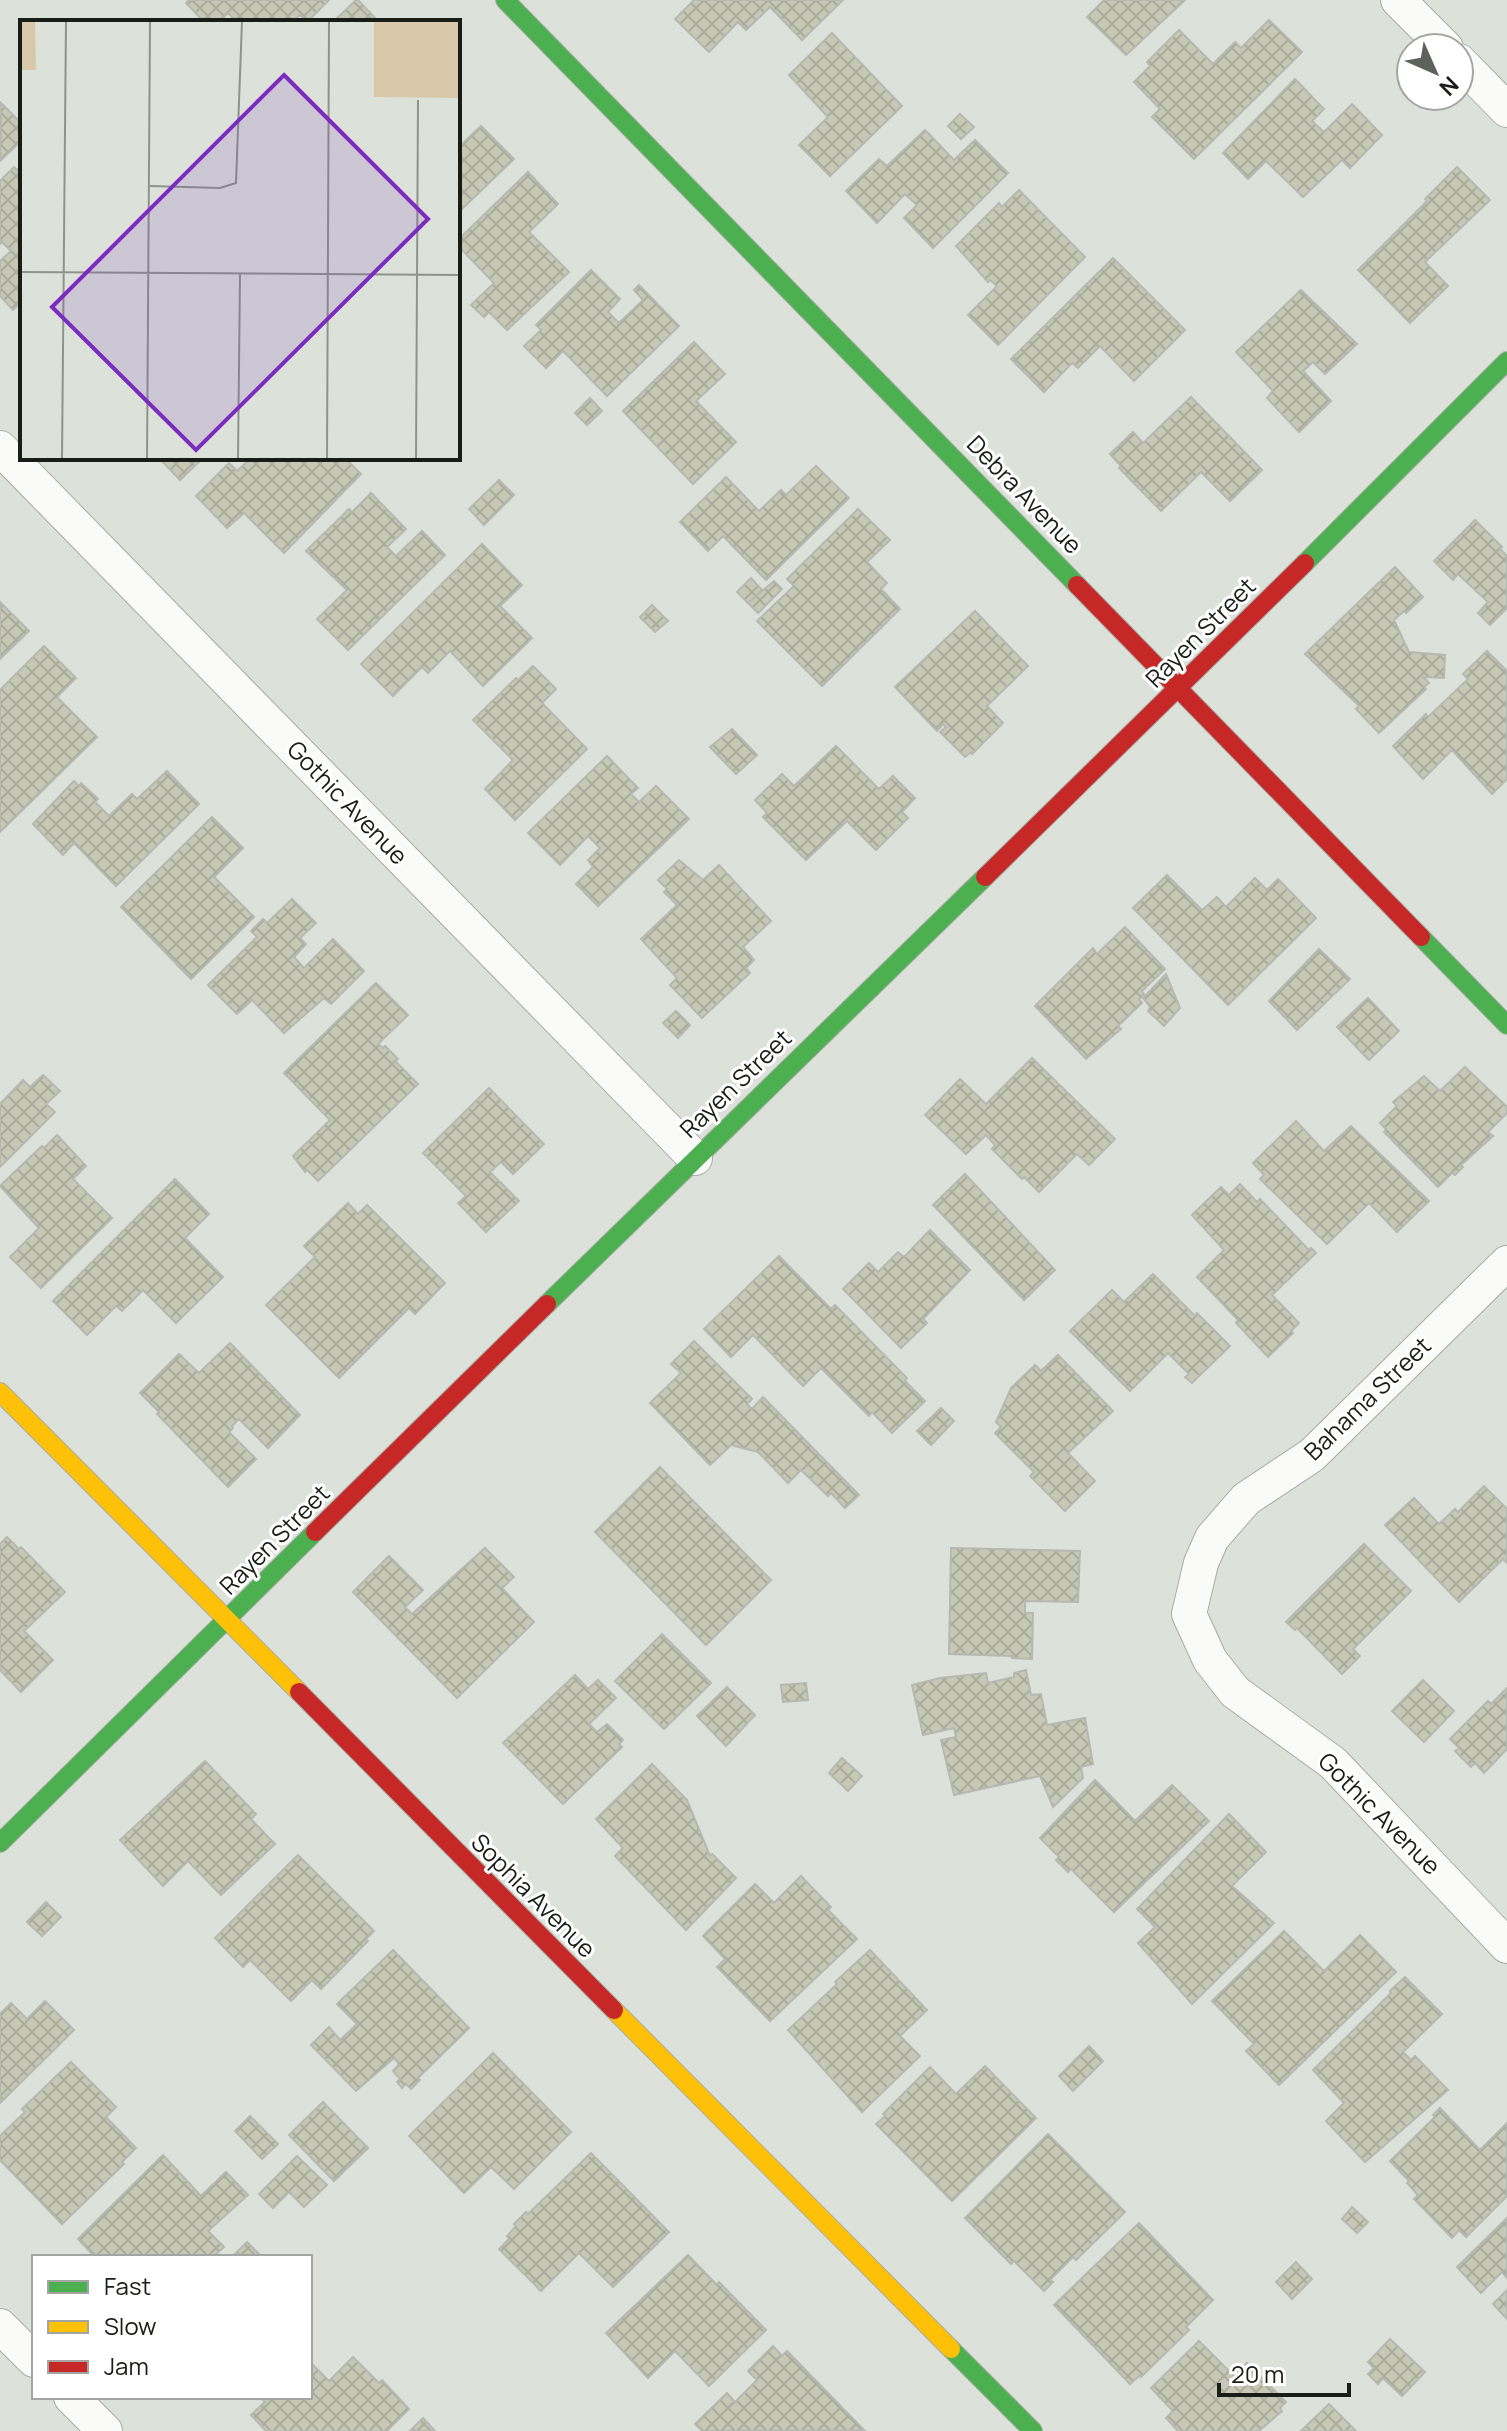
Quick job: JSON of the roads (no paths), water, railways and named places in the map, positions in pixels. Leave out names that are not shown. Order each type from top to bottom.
[{"type":"street","name":"Debra Avenue","points":[[505,0],[1507,1025]]},
{"type":"street","points":[[1398,0],[1430,32]]},
{"type":"street","points":[[1475,77],[1507,110]]},
{"type":"street","name":"Rayen Street","points":[[0,1843],[695,1158],[1180,689],[1507,361]]},
{"type":"street","name":"Gothic Avenue","points":[[0,448],[695,1158]]},
{"type":"street","name":"Bahama Street","points":[[1189,1614],[1201,1563],[1212,1538],[1246,1499],[1312,1455],[1507,1263]]},
{"type":"street","name":"Sophia Avenue","points":[[0,1392],[1033,2431]]},
{"type":"street","name":"Gothic Avenue","points":[[1189,1614],[1210,1660],[1235,1692],[1333,1763],[1507,1946]]},
{"type":"street","points":[[0,2326],[32,2358]]},
{"type":"street","points":[[73,2399],[105,2431]]}]
